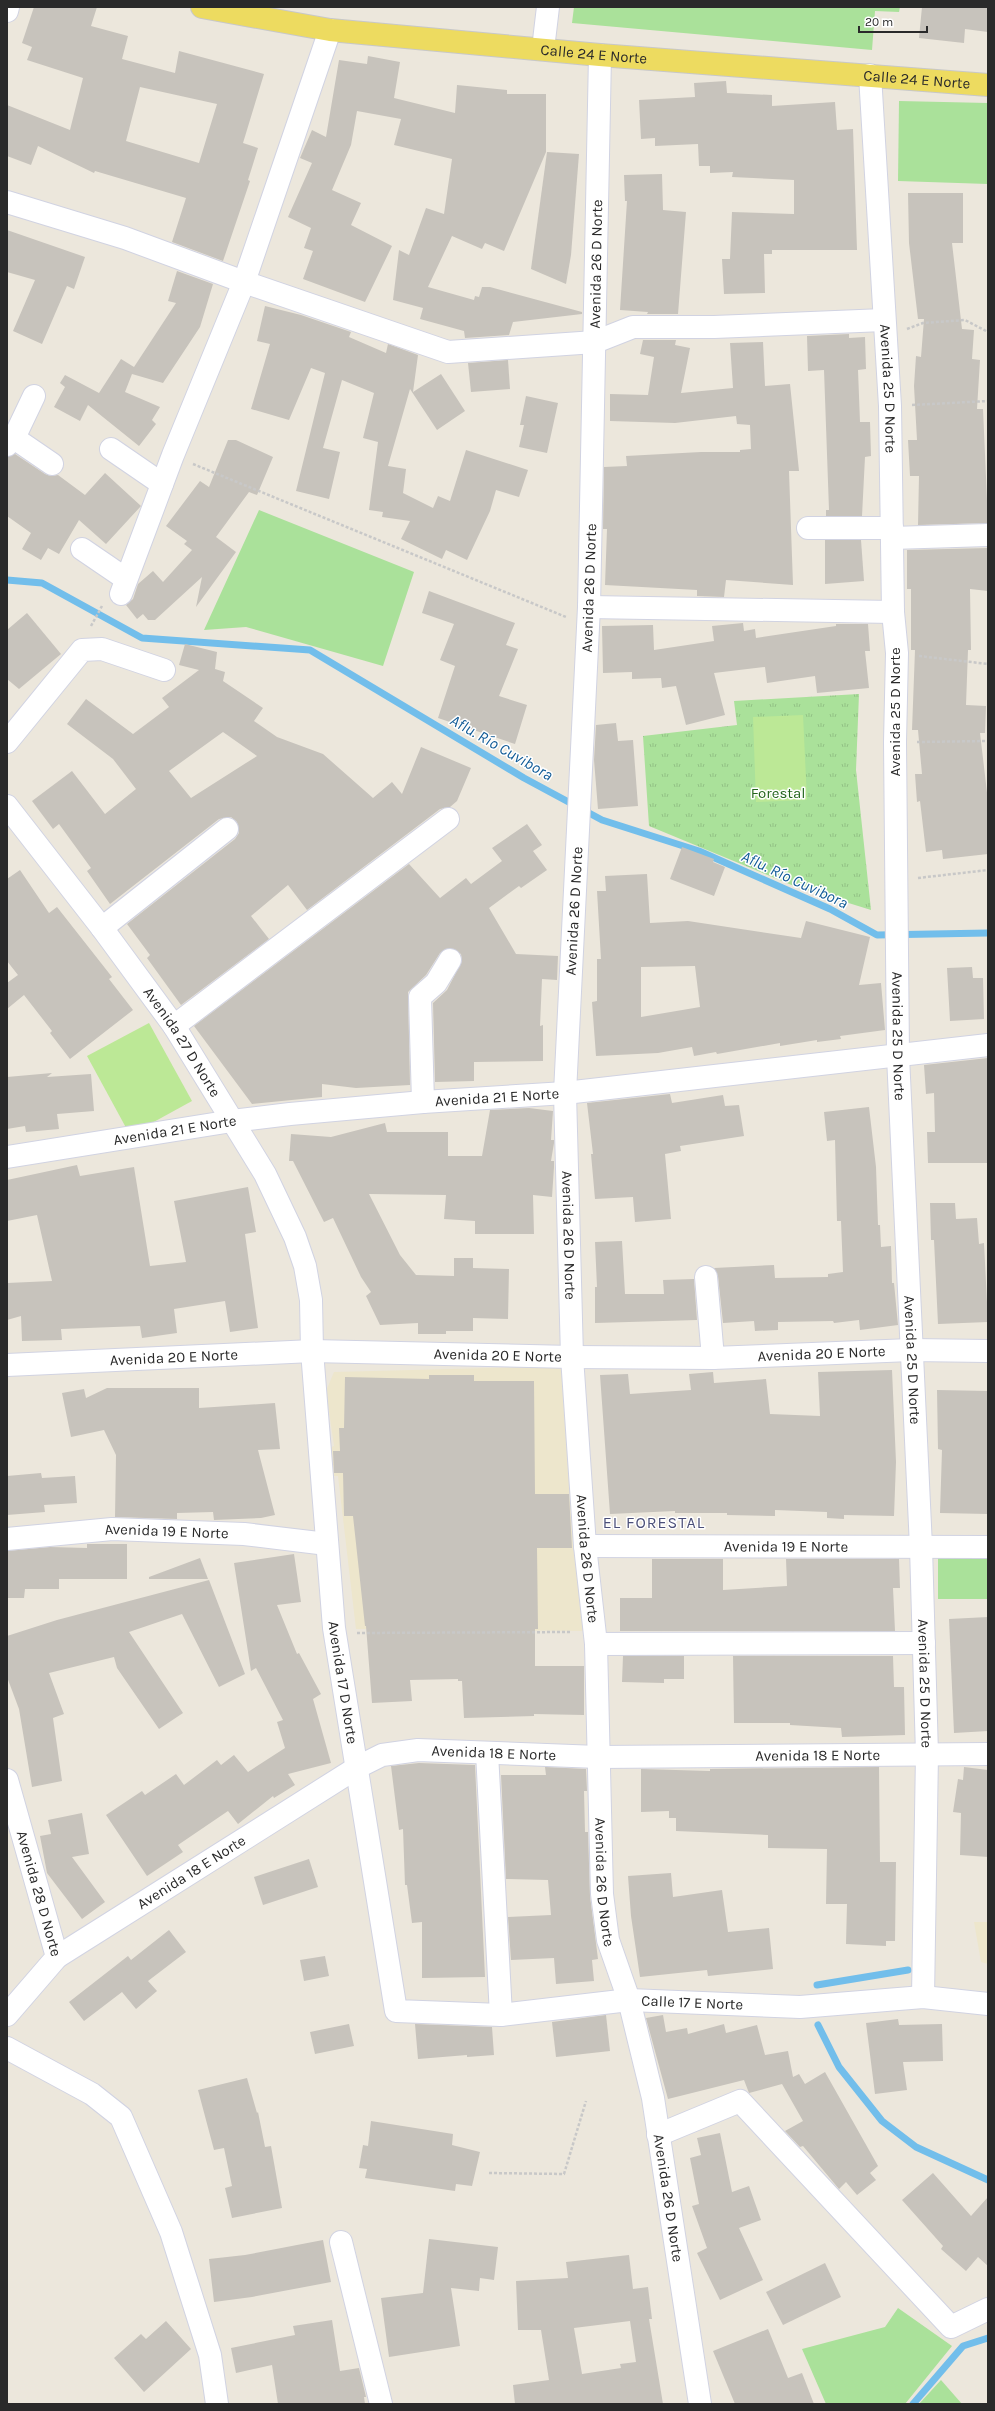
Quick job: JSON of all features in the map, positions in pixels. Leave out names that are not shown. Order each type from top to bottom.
[{"type":"main road","name":"Calle 24 E Norte","points":[[202,7],[330,30],[600,55],[988,85]]},
{"type":"street","points":[[7,11],[8,7]]},
{"type":"street","points":[[543,49],[548,7]]},
{"type":"street","points":[[82,549],[124,587],[172,455],[244,282],[330,30]]},
{"type":"street","name":"Avenida 26 D Norte","points":[[600,55],[589,616],[565,1093],[572,1357],[585,1546],[595,1638],[602,1894],[608,1940],[629,2000],[653,2098],[700,2404]]},
{"type":"street","name":"Avenida 25 D Norte","points":[[870,75],[890,406],[893,612],[897,653],[895,742],[898,1056],[921,1547],[924,1643],[926,1754],[923,1997]]},
{"type":"street","points":[[7,202],[125,238],[244,282],[448,352],[595,342],[633,327],[885,328]]},
{"type":"street","points":[[34,396],[11,442],[52,464]]},
{"type":"street","points":[[111,449],[162,484]]},
{"type":"street","points":[[808,528],[892,533],[988,535]]},
{"type":"street","points":[[589,616],[893,612]]},
{"type":"street","points":[[7,742],[82,650],[102,649],[164,670]]},
{"type":"street","name":"Avenida 27 D Norte","points":[[7,806],[102,928],[174,1026],[265,1174],[298,1245],[305,1266],[311,1300],[312,1351]]},
{"type":"street","points":[[174,1026],[448,819]]},
{"type":"street","points":[[102,928],[227,829]]},
{"type":"street","points":[[423,1102],[420,997],[436,983],[450,960]]},
{"type":"street","name":"Avenida 21 E Norte","points":[[7,1157],[232,1120],[423,1102],[565,1093],[988,1045]]},
{"type":"street","points":[[706,1277],[713,1358]]},
{"type":"street","name":"Avenida 20 E Norte","points":[[7,1365],[312,1351],[572,1357],[713,1358],[911,1350],[988,1350]]},
{"type":"street","name":"Avenida 17 D Norte","points":[[312,1351],[335,1633],[358,1767],[396,2011]]},
{"type":"street","name":"Avenida 19 E Norte","points":[[7,1539],[112,1529],[244,1534],[327,1544]]},
{"type":"street","name":"Avenida 19 E Norte","points":[[585,1546],[988,1547]]},
{"type":"street","points":[[595,1638],[924,1643]]},
{"type":"street","name":"Avenida 18 E Norte","points":[[57,1957],[358,1767],[382,1755],[418,1750],[598,1758],[988,1754]]},
{"type":"street","points":[[487,1753],[501,2015]]},
{"type":"street","name":"Avenida 28 D Norte","points":[[7,1780],[57,1957],[7,2015]]},
{"type":"street","name":"Calle 17 E Norte","points":[[396,2011],[501,2015],[629,2000],[800,2007],[923,1997],[988,2004]]},
{"type":"street","points":[[7,2048],[92,2094],[120,2117],[171,2232],[210,2355],[217,2404]]},
{"type":"street","points":[[658,2135],[740,2101],[951,2326],[988,2309]]},
{"type":"street","points":[[341,2242],[381,2404]]},
{"type":"path","points":[[885,328],[965,320],[988,332]]},
{"type":"path","points":[[890,406],[988,401]]},
{"type":"path","points":[[172,455],[589,616]]},
{"type":"path","points":[[90,627],[102,605]]},
{"type":"path","points":[[897,653],[988,664]]},
{"type":"path","points":[[895,742],[988,741]]},
{"type":"path","points":[[896,881],[988,870]]},
{"type":"path","points":[[335,1633],[595,1638]]},
{"type":"path","points":[[489,2173],[564,2174],[586,2101]]},
{"type":"shaded area","points":[[567,1366],[586,1631],[356,1629],[338,1476],[330,1476],[329,1448],[334,1446],[326,1391],[334,1372]]},
{"type":"shaded area","points":[[974,1922],[988,1922],[988,1964],[981,1962]]},
{"type":"green space","points":[[574,7],[900,7],[899,12],[875,11],[872,50],[572,23]]},
{"type":"green space","points":[[899,101],[988,103],[988,184],[898,181]]},
{"type":"green space","points":[[259,510],[414,572],[383,666],[246,627],[204,630]]},
{"type":"green space","name":"Forestal","points":[[859,694],[856,770],[871,910],[794,886],[649,826],[643,736],[737,725],[734,701]]},
{"type":"green space","points":[[803,715],[807,800],[756,802],[753,717]]},
{"type":"green space","points":[[149,1023],[192,1101],[130,1135],[87,1056]]},
{"type":"green space","points":[[938,1557],[988,1557],[988,1599],[938,1599]]},
{"type":"green space","points":[[898,2308],[952,2346],[905,2404],[826,2404],[802,2349],[885,2327]]},
{"type":"green space","points":[[941,2380],[962,2404],[919,2404]]},
{"type":"building","points":[[34,7],[97,7],[91,26],[128,36],[122,59],[175,73],[179,51],[264,74],[243,143],[258,148],[248,180],[250,181],[223,261],[172,242],[186,198],[95,171],[94,173],[38,146],[31,165],[7,156],[7,105],[70,130],[83,78],[27,60],[32,47],[22,43]],"holes":[[[140,87],[217,104],[199,163],[126,141]]]},
{"type":"building","points":[[922,7],[988,7],[988,32],[965,29],[964,43],[919,38]]},
{"type":"building","points":[[368,56],[400,62],[394,98],[455,113],[457,85],[507,90],[507,94],[546,94],[546,152],[504,251],[485,243],[482,249],[452,236],[428,287],[474,300],[475,296],[479,297],[482,287],[490,287],[582,312],[582,314],[513,322],[509,335],[465,338],[464,331],[420,319],[423,308],[393,300],[399,250],[409,255],[426,208],[444,214],[452,159],[394,145],[401,119],[357,111],[351,145],[332,190],[361,203],[351,225],[392,246],[365,302],[303,279],[313,251],[304,248],[311,228],[288,217],[312,163],[300,158],[312,130],[326,137],[339,60],[367,64]]},
{"type":"building","points":[[726,81],[727,93],[772,95],[772,106],[835,102],[837,130],[853,129],[857,250],[772,250],[772,254],[764,254],[765,293],[724,294],[722,259],[730,259],[732,212],[794,214],[794,180],[732,177],[733,172],[710,173],[710,166],[699,166],[698,144],[655,146],[655,138],[641,139],[639,100],[695,97],[694,83]]},
{"type":"building","points":[[547,152],[579,154],[571,255],[566,284],[531,269]]},
{"type":"building","points":[[662,174],[663,210],[686,212],[678,314],[647,314],[648,312],[620,310],[627,201],[625,201],[624,175]]},
{"type":"building","points":[[908,193],[963,193],[963,243],[952,243],[962,329],[974,330],[972,359],[980,360],[977,409],[983,409],[988,523],[918,525],[919,476],[910,476],[908,440],[917,440],[914,386],[916,356],[921,357],[924,319],[918,319],[909,243]]},
{"type":"building","points":[[7,230],[85,257],[74,289],[67,286],[42,344],[13,331],[35,280],[7,272]]},
{"type":"building","points":[[177,271],[213,284],[200,327],[163,383],[132,374],[125,392],[160,407],[152,420],[156,424],[139,446],[88,405],[80,421],[54,407],[65,387],[60,383],[65,375],[99,393],[121,359],[134,367],[176,303],[168,301]]},
{"type":"building","points":[[265,306],[301,315],[351,332],[349,337],[386,353],[388,344],[418,355],[413,392],[441,374],[465,411],[437,430],[410,389],[388,466],[406,469],[403,493],[433,508],[438,496],[450,501],[466,450],[528,470],[519,497],[496,490],[490,511],[467,560],[446,550],[442,559],[401,539],[410,521],[382,517],[383,512],[369,510],[378,442],[363,438],[374,393],[342,380],[323,448],[340,452],[329,499],[296,491],[325,373],[311,368],[289,420],[251,409],[270,344],[257,341]]},
{"type":"building","points":[[849,334],[849,338],[865,337],[866,369],[858,370],[860,422],[870,422],[871,456],[865,457],[862,516],[826,516],[826,510],[829,510],[824,370],[808,371],[807,336]]},
{"type":"building","points":[[643,340],[676,340],[675,345],[690,348],[681,393],[733,388],[730,343],[763,342],[765,386],[790,384],[799,471],[789,471],[793,585],[726,580],[724,597],[697,596],[697,590],[605,585],[607,529],[603,529],[604,467],[627,466],[626,456],[701,452],[740,452],[740,450],[751,449],[750,425],[737,424],[736,416],[675,423],[610,421],[610,394],[648,395],[654,357],[640,354]]},
{"type":"building","points":[[508,360],[510,389],[471,392],[468,363]]},
{"type":"building","points":[[526,396],[558,403],[547,453],[519,447],[524,425],[520,425]]},
{"type":"building","points":[[228,440],[236,440],[273,457],[257,495],[249,492],[216,537],[236,552],[196,607],[202,577],[155,620],[148,620],[143,614],[137,619],[126,605],[133,599],[138,584],[153,571],[163,582],[192,550],[184,544],[187,541],[166,526],[200,481],[209,487]]},
{"type":"building","points":[[15,454],[45,474],[51,476],[58,475],[85,495],[105,473],[141,506],[106,544],[79,520],[59,554],[48,548],[41,560],[22,549],[31,533],[7,516],[7,457]]},
{"type":"building","points":[[825,540],[861,540],[864,581],[825,584]]},
{"type":"building","points":[[988,548],[988,591],[970,589],[971,650],[968,650],[966,705],[986,706],[985,733],[980,733],[988,801],[988,854],[943,859],[942,850],[926,852],[920,801],[917,802],[915,774],[922,774],[918,730],[912,730],[915,650],[911,650],[911,589],[907,589],[907,550]]},
{"type":"building","points":[[429,591],[515,623],[506,645],[518,649],[499,696],[527,705],[515,744],[438,718],[455,666],[440,660],[454,624],[422,613]]},
{"type":"building","points":[[27,613],[61,654],[19,689],[7,679],[7,630]]},
{"type":"building","points":[[743,623],[744,631],[755,629],[756,638],[836,626],[836,624],[868,624],[870,651],[865,651],[869,688],[817,693],[815,676],[767,683],[765,667],[714,673],[725,715],[686,725],[676,686],[662,688],[661,678],[632,679],[632,672],[603,673],[602,626],[653,625],[654,650],[714,641],[712,626]]},
{"type":"building","points":[[185,644],[217,652],[215,669],[225,672],[223,681],[263,708],[254,721],[277,737],[323,754],[373,798],[392,782],[402,794],[421,747],[471,768],[457,801],[450,807],[440,809],[307,910],[288,885],[251,916],[269,939],[181,1005],[147,958],[150,955],[127,924],[235,839],[239,833],[237,822],[231,817],[219,819],[110,904],[87,871],[91,868],[59,824],[53,829],[32,801],[72,771],[105,814],[136,789],[113,759],[67,724],[86,699],[133,734],[169,707],[162,698],[199,670],[179,665]],"holes":[[[223,732],[257,756],[191,798],[169,771]]]},
{"type":"building","points":[[616,723],[618,741],[633,740],[638,806],[598,809],[594,760],[596,725]]},
{"type":"building","points":[[527,824],[542,845],[533,851],[547,870],[521,888],[519,886],[489,908],[516,954],[558,956],[557,980],[542,979],[540,1026],[543,1025],[543,1061],[474,1062],[474,1081],[435,1082],[433,1003],[447,990],[462,961],[461,954],[450,948],[440,953],[426,975],[408,992],[410,1085],[356,1088],[322,1084],[322,1097],[252,1104],[194,1026],[409,864],[440,898],[466,878],[471,884],[502,861],[492,848]]},
{"type":"building","points":[[682,847],[714,859],[713,862],[725,867],[714,896],[670,879]]},
{"type":"building","points":[[20,870],[49,913],[57,907],[112,977],[109,979],[133,1010],[70,1059],[50,1033],[52,1031],[24,995],[7,1009],[7,983],[18,975],[7,961],[7,879]]},
{"type":"building","points":[[647,874],[650,923],[688,921],[801,938],[806,921],[870,937],[859,985],[881,983],[885,1030],[840,1036],[841,1039],[817,1042],[817,1040],[780,1046],[780,1043],[717,1054],[716,1052],[694,1056],[692,1047],[658,1053],[596,1056],[592,1002],[597,1001],[597,959],[601,959],[597,891],[606,891],[605,876]],"holes":[[[695,966],[700,1007],[641,1017],[641,967]]]},
{"type":"building","points":[[972,967],[973,978],[983,978],[984,1019],[950,1021],[947,968]]},
{"type":"building","points":[[988,1058],[988,1163],[928,1163],[927,1132],[935,1132],[934,1093],[926,1094],[924,1065]]},
{"type":"building","points":[[52,1073],[47,1077],[91,1074],[94,1111],[57,1114],[59,1129],[26,1132],[25,1126],[7,1129],[7,1077]]},
{"type":"building","points":[[670,1094],[672,1103],[723,1095],[725,1106],[739,1105],[744,1136],[680,1146],[681,1151],[665,1154],[671,1219],[635,1222],[633,1197],[595,1199],[591,1154],[593,1154],[587,1103]]},
{"type":"building","points":[[869,1107],[876,1167],[878,1225],[880,1225],[881,1247],[891,1246],[892,1283],[894,1283],[898,1325],[860,1330],[859,1320],[834,1323],[833,1321],[778,1322],[778,1330],[755,1331],[754,1321],[723,1323],[718,1276],[714,1268],[774,1265],[775,1278],[828,1277],[828,1274],[843,1272],[841,1221],[837,1221],[835,1140],[827,1141],[824,1112]]},
{"type":"building","points":[[529,1108],[553,1111],[551,1140],[554,1140],[551,1161],[554,1161],[552,1197],[533,1195],[534,1234],[475,1234],[475,1221],[444,1219],[446,1195],[369,1194],[400,1255],[416,1275],[454,1276],[454,1258],[473,1258],[473,1268],[509,1269],[508,1319],[473,1318],[473,1331],[446,1331],[446,1334],[418,1334],[418,1323],[380,1325],[366,1296],[371,1292],[361,1277],[333,1218],[324,1222],[293,1161],[289,1161],[291,1134],[331,1137],[385,1123],[387,1132],[448,1132],[448,1156],[482,1156],[490,1110]]},
{"type":"building","points":[[77,1165],[80,1176],[134,1167],[150,1266],[186,1262],[174,1201],[248,1187],[256,1232],[245,1234],[258,1328],[230,1332],[225,1301],[174,1309],[177,1333],[142,1338],[140,1326],[61,1329],[62,1340],[22,1341],[21,1316],[7,1320],[7,1283],[52,1281],[37,1215],[7,1221],[7,1180]]},
{"type":"building","points":[[930,1203],[955,1203],[956,1219],[977,1218],[979,1244],[984,1243],[988,1322],[938,1324],[934,1240],[931,1240]]},
{"type":"building","points":[[622,1241],[625,1294],[664,1294],[663,1280],[694,1279],[697,1320],[595,1323],[595,1287],[597,1287],[595,1242]]},
{"type":"building","points":[[892,1370],[896,1462],[894,1516],[844,1515],[844,1519],[827,1518],[827,1512],[775,1510],[775,1516],[727,1515],[727,1513],[675,1513],[675,1511],[610,1514],[600,1375],[628,1374],[630,1394],[691,1390],[689,1374],[713,1372],[714,1383],[766,1379],[770,1414],[820,1416],[818,1372]]},
{"type":"building","points":[[429,1375],[474,1375],[474,1381],[534,1381],[535,1494],[569,1494],[572,1548],[537,1548],[538,1629],[535,1629],[535,1666],[584,1666],[584,1715],[534,1714],[534,1716],[464,1718],[462,1681],[458,1681],[458,1679],[410,1680],[412,1701],[372,1703],[366,1626],[353,1516],[344,1516],[343,1473],[334,1473],[333,1451],[340,1451],[339,1428],[344,1428],[345,1377],[429,1379]]},
{"type":"building","points":[[107,1388],[199,1388],[199,1408],[275,1403],[280,1449],[258,1450],[275,1515],[261,1518],[214,1520],[213,1512],[177,1513],[177,1519],[115,1517],[116,1455],[104,1430],[71,1437],[62,1393],[84,1389],[86,1398]]},
{"type":"building","points":[[937,1390],[988,1391],[988,1514],[940,1513],[942,1450],[938,1449]]},
{"type":"building","points":[[41,1473],[42,1478],[75,1476],[77,1503],[44,1505],[45,1512],[7,1515],[7,1476]]},
{"type":"building","points":[[87,1544],[127,1544],[127,1579],[59,1579],[59,1589],[25,1589],[24,1598],[7,1598],[7,1551],[50,1547],[87,1548]]},
{"type":"building","points":[[294,1554],[301,1602],[277,1605],[297,1654],[299,1653],[321,1694],[313,1699],[331,1763],[288,1774],[295,1785],[274,1798],[273,1796],[238,1824],[228,1811],[178,1845],[183,1852],[147,1876],[106,1815],[142,1791],[145,1795],[176,1774],[184,1785],[217,1760],[221,1765],[234,1755],[248,1772],[285,1748],[277,1722],[283,1720],[256,1668],[251,1671],[234,1563]]},
{"type":"building","points":[[200,1558],[208,1579],[149,1579],[149,1577]]},
{"type":"building","points":[[652,1559],[723,1559],[723,1590],[787,1586],[786,1559],[899,1559],[900,1588],[893,1588],[895,1631],[620,1631],[620,1598],[652,1598]]},
{"type":"building","points":[[209,1580],[245,1674],[219,1687],[182,1614],[129,1632],[183,1713],[159,1729],[117,1668],[114,1657],[49,1673],[64,1714],[53,1718],[62,1781],[32,1787],[19,1709],[7,1677],[7,1636],[57,1620]]},
{"type":"building","points":[[988,1617],[988,1731],[954,1733],[949,1619]]},
{"type":"building","points":[[623,1656],[684,1656],[684,1679],[664,1679],[664,1683],[622,1682]]},
{"type":"building","points":[[733,1656],[893,1656],[894,1687],[904,1687],[905,1735],[842,1737],[841,1728],[790,1725],[790,1723],[734,1723]]},
{"type":"building","points":[[419,1763],[475,1765],[485,1977],[422,1978],[422,1922],[412,1923],[407,1885],[405,1885],[403,1829],[399,1830],[391,1766]]},
{"type":"building","points":[[545,1767],[586,1769],[587,1791],[584,1791],[585,1832],[588,1832],[590,1896],[598,1959],[592,1960],[594,1981],[556,1984],[554,1958],[511,1960],[508,1917],[551,1915],[548,1880],[506,1879],[501,1775],[546,1775]]},
{"type":"building","points":[[879,1767],[880,1862],[896,1862],[895,1941],[886,1941],[886,1946],[846,1944],[847,1904],[826,1904],[827,1849],[768,1848],[768,1835],[676,1831],[676,1818],[669,1818],[669,1811],[641,1812],[641,1769],[710,1771],[710,1769]]},
{"type":"building","points":[[964,1767],[988,1770],[988,1857],[960,1855],[961,1813],[953,1812],[958,1779],[963,1780]]},
{"type":"building","points":[[82,1813],[89,1854],[72,1857],[105,1902],[82,1919],[47,1873],[40,1836],[51,1834],[48,1820]]},
{"type":"building","points":[[309,1859],[318,1887],[263,1905],[254,1877]]},
{"type":"building","points":[[671,1873],[673,1897],[722,1890],[728,1932],[769,1928],[773,1969],[708,1976],[707,1970],[640,1977],[631,1916],[628,1876]]},
{"type":"building","points":[[169,1930],[186,1952],[148,1981],[157,1991],[136,2009],[122,1992],[84,2021],[69,2002],[128,1956],[131,1960]]},
{"type":"building","points":[[325,1956],[329,1976],[304,1981],[300,1960]]},
{"type":"building","points":[[606,2015],[610,2051],[556,2057],[552,2022]]},
{"type":"building","points":[[663,2015],[666,2032],[687,2028],[688,2034],[724,2024],[726,2033],[757,2025],[765,2055],[788,2051],[793,2077],[799,2074],[805,2084],[825,2072],[878,2166],[870,2173],[876,2180],[857,2195],[846,2182],[839,2189],[803,2146],[800,2147],[785,2131],[803,2121],[782,2084],[749,2093],[744,2080],[668,2099],[646,2018]]},
{"type":"building","points":[[898,2019],[899,2025],[942,2024],[943,2061],[903,2062],[907,2090],[875,2094],[866,2023]]},
{"type":"building","points":[[349,2024],[354,2046],[315,2054],[310,2032]]},
{"type":"building","points":[[415,2024],[492,2027],[494,2055],[467,2057],[467,2055],[418,2059]]},
{"type":"building","points":[[247,2078],[257,2113],[258,2112],[265,2147],[271,2146],[282,2208],[232,2218],[225,2188],[232,2186],[224,2148],[214,2150],[198,2090]]},
{"type":"building","points":[[371,2121],[453,2134],[452,2145],[480,2152],[472,2186],[456,2184],[455,2191],[365,2178],[367,2169],[359,2168],[363,2145],[368,2146]]},
{"type":"building","points":[[720,2133],[732,2192],[749,2186],[761,2220],[739,2228],[763,2280],[720,2300],[697,2253],[707,2248],[692,2206],[699,2204],[690,2158],[701,2155],[697,2138]]},
{"type":"building","points":[[933,2173],[971,2216],[988,2197],[988,2266],[978,2257],[966,2271],[941,2249],[943,2246],[902,2200]]},
{"type":"building","points":[[429,2239],[498,2247],[494,2280],[480,2278],[479,2291],[451,2288],[460,2346],[389,2357],[381,2298],[423,2293]]},
{"type":"building","points":[[323,2240],[331,2282],[252,2297],[214,2302],[209,2259],[245,2255]]},
{"type":"building","points":[[629,2255],[633,2289],[648,2287],[652,2319],[649,2319],[663,2404],[515,2404],[513,2385],[549,2380],[541,2330],[518,2330],[516,2281],[568,2278],[566,2262]],"holes":[[[630,2321],[636,2362],[620,2364],[621,2368],[582,2374],[574,2328]]]},
{"type":"building","points":[[825,2263],[841,2297],[783,2325],[766,2292]]},
{"type":"building","points":[[332,2320],[340,2371],[359,2368],[366,2397],[364,2397],[365,2404],[278,2404],[272,2365],[236,2373],[231,2348],[295,2335],[293,2326]]},
{"type":"building","points":[[166,2321],[191,2349],[144,2392],[114,2358],[141,2334],[146,2339]]},
{"type":"building","points":[[768,2329],[788,2378],[802,2373],[814,2404],[735,2404],[713,2351]]},
{"type":"waterway","name":"Aflu. Río Cuvibora","points":[[7,580],[42,583],[142,638],[310,650],[524,778],[602,820],[699,851],[830,909],[877,935],[988,933]]},
{"type":"waterway","points":[[817,1985],[908,1970]]},
{"type":"waterway","points":[[818,2025],[839,2067],[882,2121],[916,2147],[988,2180]]},
{"type":"waterway","points":[[913,2404],[963,2346],[988,2338]]},
{"type":"district","name":"EL FORESTAL","points":[[654,1522]]}]
